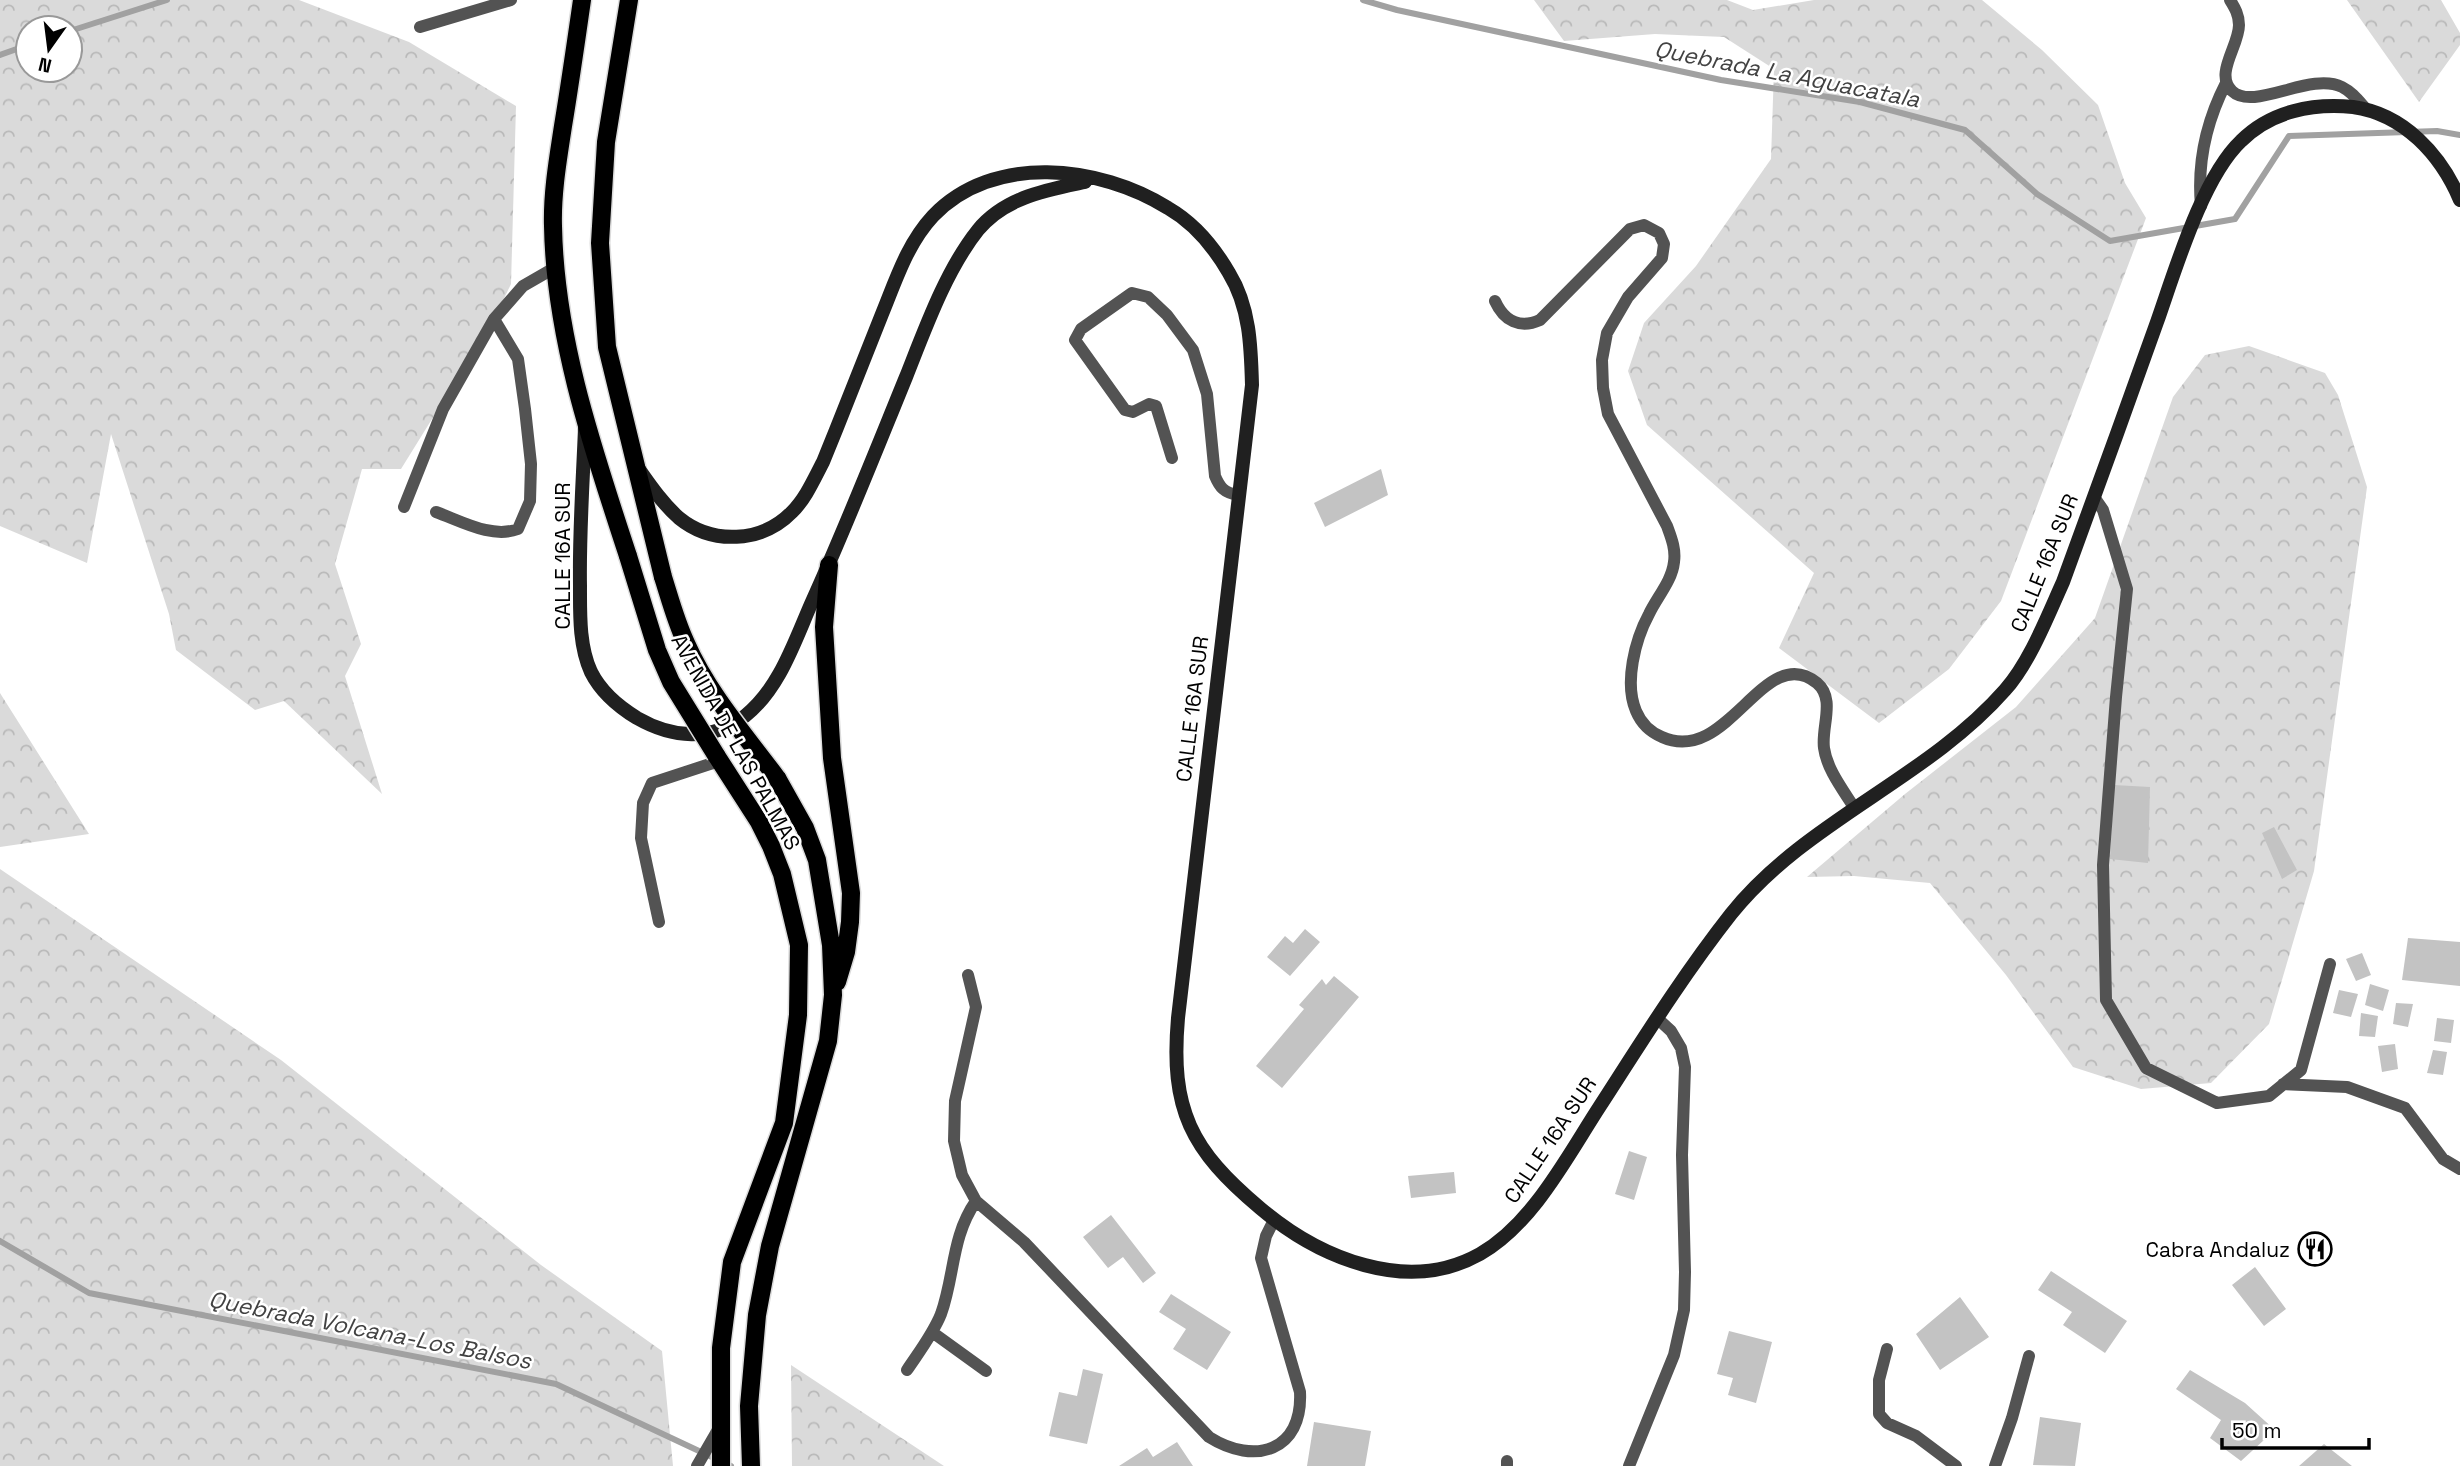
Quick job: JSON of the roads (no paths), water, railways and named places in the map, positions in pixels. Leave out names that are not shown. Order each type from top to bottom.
[{"type":"main road","name":"AVENIDA DE LAS PALMAS","points":[[582,0],[555,179],[553,225],[559,299],[585,423],[657,650],[671,682],[759,822],[771,846],[785,886],[799,945],[798,1015],[784,1123],[732,1262],[721,1348],[717,1455]]},
{"type":"main road","name":"AVENIDA DE LAS PALMAS","points":[[629,0],[606,142],[600,243],[607,347],[663,577],[686,643],[719,700],[777,778],[800,817],[817,860],[831,945],[832,995],[828,1041],[770,1246],[757,1315],[749,1406],[751,1466]]},
{"type":"main road","name":"CALLE 16A SUR","points":[[635,464],[680,519],[716,536],[735,538],[766,531],[793,512],[807,494],[823,462],[906,255],[933,216],[962,192],[997,178],[1050,172],[1097,179],[1132,190],[1169,208],[1192,226],[1214,250],[1231,275],[1243,304],[1251,340],[1252,385],[1237,495],[1175,1055],[1179,1090],[1186,1119],[1200,1148],[1229,1182],[1274,1220],[1340,1257],[1364,1265],[1418,1271],[1448,1266],[1480,1254],[1524,1218],[1552,1181],[1657,1018],[1730,915],[1756,884],[1790,856],[1968,728],[2008,687],[2038,638],[2063,582],[2198,212],[2226,158],[2241,140],[2263,124],[2290,111],[2312,106],[2366,109],[2384,115],[2426,144],[2440,163],[2460,200]]},
{"type":"main road","name":"CALLE 16A SUR","points":[[585,423],[580,576],[584,649],[592,673],[606,694],[640,720],[676,734],[710,733],[745,716],[775,682],[829,565],[915,354],[961,254],[979,228],[997,212],[1017,200],[1044,190],[1097,179]]},
{"type":"main road","points":[[829,565],[824,627],[832,758],[851,893],[846,952],[832,995]]},
{"type":"lane","points":[[420,27],[511,0]]},
{"type":"lane","points":[[2198,212],[2200,160],[2207,130],[2226,83],[2227,65],[2236,43],[2239,23],[2237,11],[2230,0]]},
{"type":"lane","points":[[2226,83],[2235,94],[2249,98],[2301,85],[2323,83],[2339,86],[2353,94],[2366,109]]},
{"type":"lane","points":[[1495,301],[1500,312],[1518,324],[1530,324],[1540,320],[1630,229],[1644,225],[1659,233],[1664,244],[1662,258],[1628,297],[1607,333],[1602,360],[1608,414],[1667,526],[1675,561],[1670,577],[1648,614],[1636,650],[1632,694],[1636,711],[1644,725],[1668,740],[1700,738],[1716,731],[1732,719],[1766,684],[1781,675],[1808,677],[1819,684],[1826,694],[1828,706],[1823,734],[1824,751],[1829,765],[1856,809]]},
{"type":"lane","points":[[404,507],[443,409],[494,319],[523,286],[556,267]]},
{"type":"lane","points":[[1172,458],[1156,406],[1149,404],[1133,412],[1125,410],[1075,340],[1081,329],[1132,293],[1148,297],[1167,315],[1193,351],[1209,405],[1215,476],[1219,487],[1227,493],[1237,495]]},
{"type":"lane","points":[[436,512],[505,534],[518,529],[530,501],[531,464],[518,359],[494,319]]},
{"type":"lane","points":[[2094,497],[2103,510],[2127,589],[2103,865],[2106,1000],[2146,1068],[2217,1103],[2269,1096],[2301,1070],[2330,964]]},
{"type":"lane","points":[[659,922],[641,838],[643,803],[652,783],[718,758]]},
{"type":"lane","points":[[968,975],[976,1007],[955,1101],[954,1141],[962,1175],[976,1201],[1024,1242],[1209,1437],[1233,1452],[1260,1454],[1283,1444],[1292,1434],[1300,1405],[1296,1380],[1261,1258],[1266,1236],[1274,1220]]},
{"type":"lane","points":[[1629,1466],[1674,1355],[1684,1310],[1682,1155],[1685,1067],[1681,1048],[1671,1031],[1657,1018]]},
{"type":"lane","points":[[2283,1084],[2347,1087],[2405,1108],[2443,1159],[2460,1169]]},
{"type":"lane","points":[[907,1370],[940,1315],[958,1237],[966,1216],[976,1201]]},
{"type":"lane","points":[[932,1332],[986,1370]]},
{"type":"lane","points":[[1887,1349],[1880,1380],[1879,1413],[1887,1423],[1916,1436],[1956,1466]]},
{"type":"lane","points":[[1995,1466],[2029,1356]]},
{"type":"lane","points":[[698,1464],[717,1455]]},
{"type":"waterway","name":"Quebrada La Aguacatala","points":[[84,27],[167,0]]},
{"type":"waterway","name":"Quebrada La Aguacatala","points":[[1363,0],[1397,10],[1721,80],[1860,102],[1965,130],[2037,194],[2110,241],[2235,219],[2289,136],[2437,131],[2460,135]]},
{"type":"waterway","name":"Quebrada La Aguacatala","points":[[0,55],[14,50]]},
{"type":"waterway","name":"Quebrada Volcana-Los Balsos","points":[[0,1241],[89,1293],[556,1384],[731,1466]]},
{"type":"place","name":"Cabra Andaluz","points":[[2315,1249]]}]
